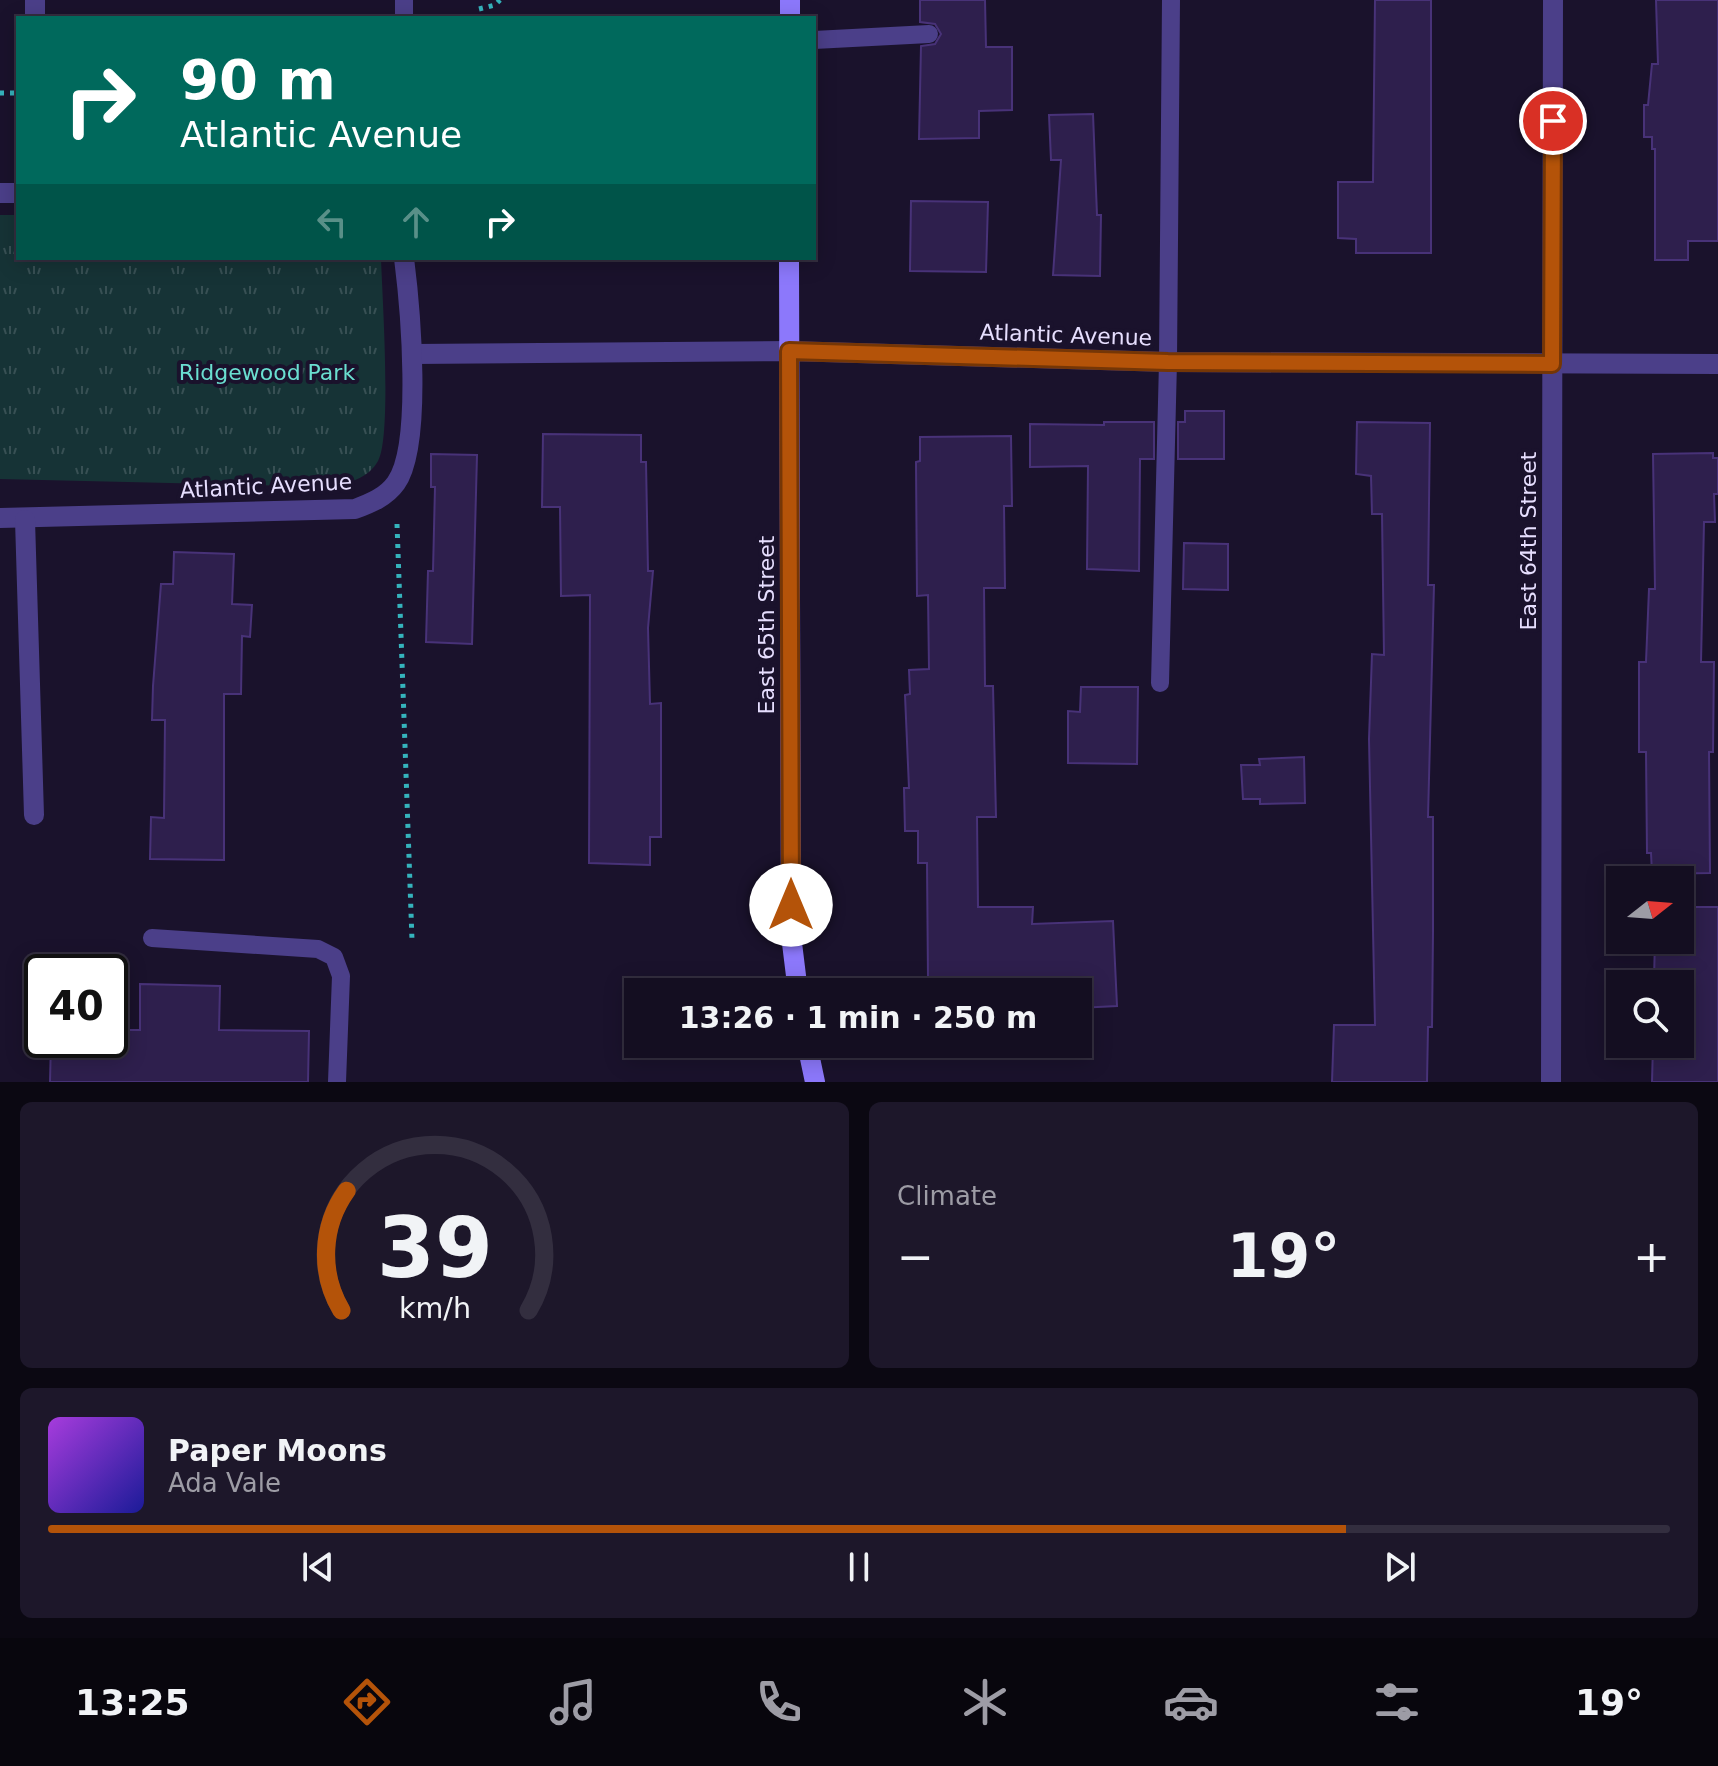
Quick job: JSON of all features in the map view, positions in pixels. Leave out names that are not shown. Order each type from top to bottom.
[{"type":"street","name":"East 64th Street","points":[[1551,1082],[1553,0]]},
{"type":"street","points":[[396,483],[410,419],[413,354],[404,260]]},
{"type":"street","name":"East 65th Street","points":[[789,260],[791,935],[796,978]]},
{"type":"street","name":"Atlantic Avenue","points":[[413,354],[789,351],[1168,362],[1718,364]]},
{"type":"street","name":"Atlantic Avenue","points":[[0,518],[25,520],[355,509],[376,501],[396,483]]},
{"type":"street","points":[[25,520],[34,815]]},
{"type":"street","points":[[810,1058],[815,1082]]},
{"type":"lane","points":[[1160,683],[1168,362],[1171,0]]},
{"type":"lane","points":[[816,40],[929,34]]},
{"type":"lane","points":[[152,938],[318,949],[334,957],[341,976],[337,1082]]},
{"type":"path","points":[[479,9],[495,5],[500,0]]},
{"type":"path","points":[[396,483],[412,940]]},
{"type":"green space","name":"Ridgewood Park","points":[[0,215],[16,215],[16,260],[381,260],[385,424],[378,461],[365,475],[337,487],[0,479]]},
{"type":"building","points":[[920,0],[985,0],[986,47],[1012,47],[1012,110],[979,111],[979,138],[919,139],[921,46],[935,44],[941,34],[935,24],[920,22]]},
{"type":"building","points":[[1375,0],[1431,0],[1431,253],[1356,253],[1356,239],[1338,238],[1338,182],[1373,182]]},
{"type":"building","points":[[1656,0],[1718,0],[1718,241],[1688,241],[1688,260],[1655,260],[1655,149],[1652,149],[1652,137],[1644,137],[1644,105],[1648,105],[1652,64],[1658,64]]},
{"type":"building","points":[[1093,114],[1097,215],[1101,215],[1100,276],[1053,275],[1061,160],[1051,160],[1049,115]]},
{"type":"building","points":[[911,201],[988,202],[986,272],[910,271]]},
{"type":"building","points":[[1185,411],[1224,411],[1224,459],[1178,459],[1178,422],[1185,422]]},
{"type":"building","points":[[1104,422],[1154,422],[1154,459],[1140,459],[1139,571],[1087,569],[1088,466],[1030,467],[1030,424],[1104,425]]},
{"type":"building","points":[[1357,422],[1430,423],[1428,585],[1434,585],[1428,817],[1433,817],[1433,932],[1432,1027],[1428,1027],[1427,1082],[1332,1082],[1334,1025],[1375,1025],[1369,739],[1372,654],[1384,655],[1382,514],[1372,514],[1371,476],[1356,474]]},
{"type":"building","points":[[543,434],[641,435],[641,462],[646,462],[648,571],[653,571],[648,628],[650,704],[661,703],[661,837],[650,837],[650,865],[589,863],[590,595],[561,596],[560,507],[542,507]]},
{"type":"building","points":[[1011,436],[1012,506],[1004,506],[1005,588],[984,588],[985,686],[993,686],[996,817],[977,817],[978,907],[1033,907],[1032,924],[1113,921],[1117,1006],[1092,1007],[1092,978],[928,978],[927,863],[918,863],[918,831],[905,831],[904,788],[909,788],[905,695],[910,694],[909,670],[929,669],[928,595],[917,596],[916,462],[920,461],[920,437]]},
{"type":"building","points":[[1713,453],[1713,458],[1718,458],[1715,522],[1704,522],[1701,662],[1714,662],[1713,752],[1709,752],[1710,873],[1694,873],[1694,866],[1652,866],[1651,853],[1647,853],[1646,752],[1639,752],[1639,662],[1646,662],[1649,589],[1655,589],[1653,454]]},
{"type":"building","points":[[431,454],[477,455],[472,644],[426,642],[428,571],[433,571],[435,487],[431,487]]},
{"type":"building","points":[[1184,543],[1228,544],[1228,590],[1183,589]]},
{"type":"building","points":[[174,552],[234,554],[232,604],[252,605],[250,637],[242,636],[241,694],[224,694],[224,860],[150,859],[151,817],[164,818],[165,720],[152,720],[153,686],[161,584],[173,584]]},
{"type":"building","points":[[1081,687],[1138,687],[1137,764],[1068,763],[1068,711],[1080,712]]},
{"type":"building","points":[[1304,757],[1305,803],[1260,804],[1260,799],[1243,799],[1241,765],[1260,765],[1259,759]]},
{"type":"building","points":[[1694,907],[1718,907],[1718,1082],[1652,1082],[1653,1058],[1694,1058],[1694,970],[1654,970],[1655,954],[1694,954]]},
{"type":"building","points":[[140,984],[220,986],[219,1030],[309,1031],[308,1082],[50,1082],[51,1058],[128,1058],[128,1030],[140,1030]]},
{"type":"route","points":[[791,905],[789,351],[1168,362],[1552,364],[1553,121]]}]
